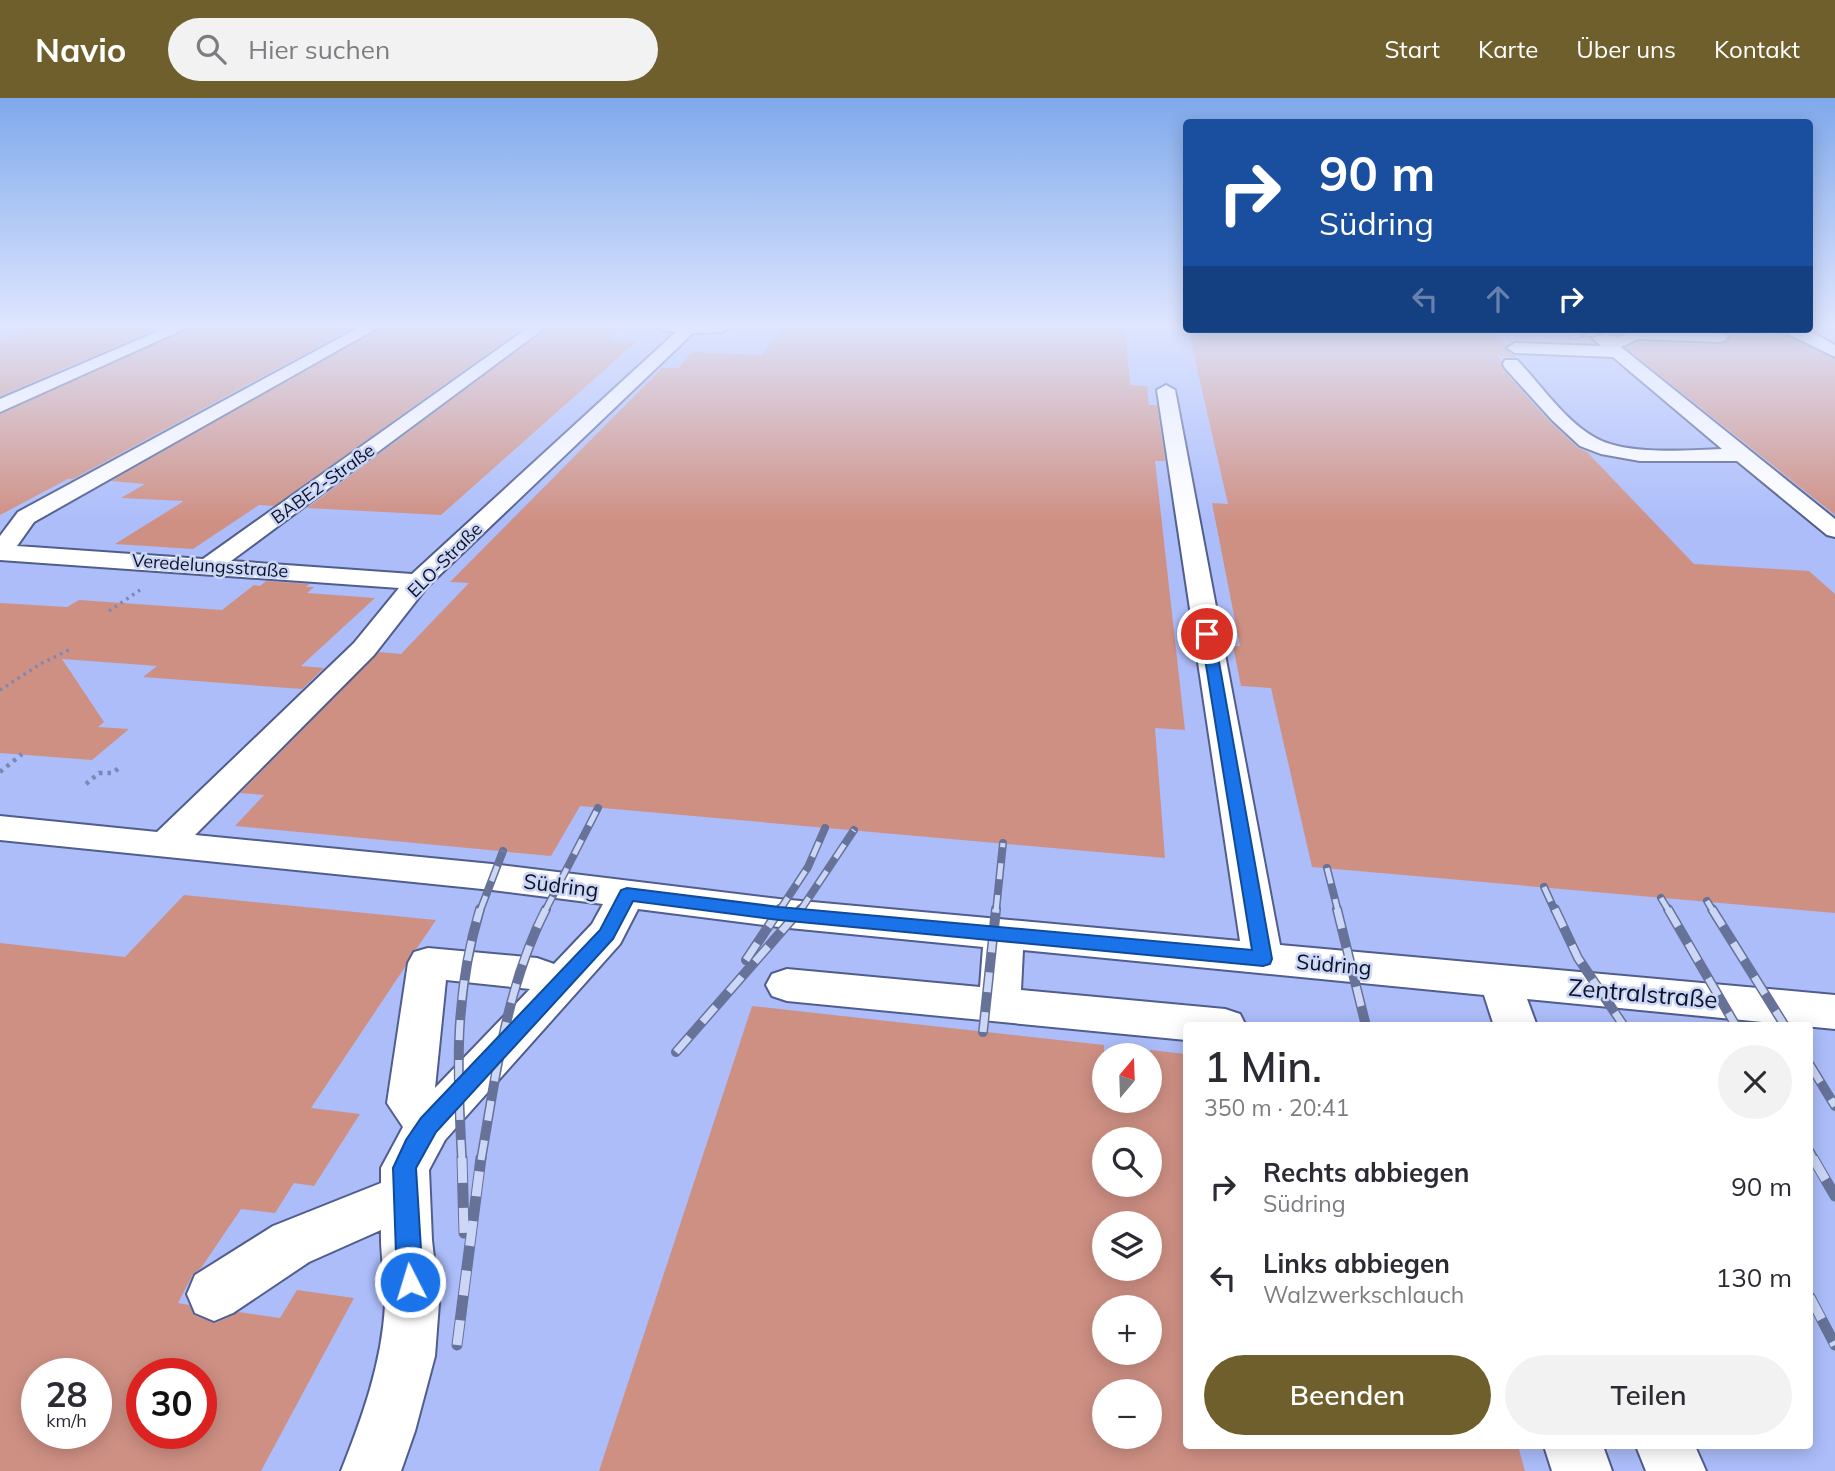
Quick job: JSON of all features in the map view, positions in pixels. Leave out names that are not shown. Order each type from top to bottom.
[{"type":"street","points":[[0,406],[34,391]]},
{"type":"street","name":"Veredelungsstraße","points":[[1,552],[26,517],[255,391]]},
{"type":"street","name":"BABE2-Straße","points":[[209,566],[451,391]]},
{"type":"street","name":"ELO-Straße","points":[[164,845],[364,649],[418,582],[623,391]]},
{"type":"street","points":[[1166,391],[1263,959]]},
{"type":"street","points":[[1544,391],[1590,444],[1616,452],[1742,455]]},
{"type":"street","points":[[1665,391],[1835,530]]},
{"type":"street","points":[[1605,464],[1763,471]]},
{"type":"street","name":"Veredelungsstraße","points":[[1,552],[418,582]]},
{"type":"street","name":"Südring","points":[[0,828],[492,877],[779,913],[1499,981]]},
{"type":"street","points":[[371,1471],[386,1431],[407,1356],[412,1303],[405,1168],[414,1147],[429,1125],[607,934],[627,894]]},
{"type":"street","points":[[999,1004],[1003,934]]},
{"type":"street","points":[[429,1125],[410,1104],[428,963],[537,974],[561,984]]},
{"type":"street","points":[[1499,981],[1514,1022]]},
{"type":"street","name":"Zentralstraße","points":[[1499,981],[1835,1012]]},
{"type":"street","points":[[788,985],[1184,1022]]},
{"type":"street","points":[[214,1294],[291,1244],[324,1228],[405,1197]]},
{"type":"street","points":[[1575,1449],[1582,1471]]},
{"type":"street","points":[[1668,1449],[1676,1471]]},
{"type":"path","points":[[109,611],[143,588]]},
{"type":"path","points":[[0,691],[42,663],[71,649]]},
{"type":"path","points":[[0,772],[22,754]]},
{"type":"path","points":[[86,784],[99,773],[113,773],[120,767]]},
{"type":"shaded area","points":[[0,391],[1835,391],[1835,1471],[0,1471]]},
{"type":"building","points":[[50,391],[236,391],[73,479],[68,479],[0,515],[0,414]]},
{"type":"building","points":[[269,391],[435,391],[274,506],[259,505],[193,549],[115,544],[184,501],[121,498],[145,484],[111,481]]},
{"type":"building","points":[[463,391],[581,391],[441,515],[307,508]]},
{"type":"building","points":[[639,391],[1148,391],[1149,405],[1157,405],[1165,461],[1155,461],[1185,730],[1155,728],[1165,858],[580,806],[551,856],[235,826],[264,795],[240,793],[379,652],[401,654],[469,583],[450,582]]},
{"type":"building","points":[[1202,391],[1522,391],[1550,422],[1578,448],[1587,452],[1694,564],[1809,571],[1835,594],[1835,913],[1312,867],[1271,688],[1241,686],[1233,646],[1240,646],[1212,503],[1228,504]]},
{"type":"building","points":[[1680,391],[1835,391],[1835,515]]},
{"type":"building","points":[[266,581],[309,584],[306,587],[314,587],[307,593],[375,598],[301,666],[324,668],[302,689],[143,677],[157,666],[62,659],[104,722],[98,727],[129,729],[92,760],[0,753],[0,603],[67,607],[79,600],[222,610],[254,585],[260,586]]},
{"type":"building","points":[[184,895],[436,920],[417,948],[412,951],[405,967],[311,1108],[360,1114],[314,1186],[294,1183],[275,1213],[241,1209],[201,1268],[193,1274],[178,1303],[189,1305],[194,1315],[215,1323],[239,1312],[280,1318],[297,1290],[354,1298],[261,1471],[0,1471],[0,943],[125,957]]},
{"type":"building","points":[[752,1006],[1092,1044],[1092,1113],[1162,1113],[1162,1051],[1183,1054],[1183,1449],[1519,1449],[1525,1471],[599,1471]]},
{"type":"railway","points":[[546,910],[598,808]]},
{"type":"railway","points":[[779,911],[808,867],[825,828]]},
{"type":"railway","points":[[800,911],[854,830]]},
{"type":"railway","points":[[996,911],[1003,843]]},
{"type":"railway","points":[[480,911],[503,851]]},
{"type":"railway","points":[[1327,868],[1338,911]]},
{"type":"railway","points":[[1544,887],[1555,911]]},
{"type":"railway","points":[[1661,898],[1669,911]]},
{"type":"railway","points":[[1707,901],[1713,911]]},
{"type":"railway","points":[[462,1160],[459,1033],[466,972],[480,909]]},
{"type":"railway","points":[[746,960],[780,909]]},
{"type":"railway","points":[[676,1052],[801,909]]},
{"type":"railway","points":[[983,1032],[996,909]]},
{"type":"railway","points":[[1337,909],[1365,1022]]},
{"type":"railway","points":[[1555,909],[1578,958],[1621,1022]]},
{"type":"railway","points":[[1668,909],[1734,1022]]},
{"type":"railway","points":[[1712,909],[1783,1022]]},
{"type":"railway","points":[[481,1160],[512,1000],[532,939],[546,910]]},
{"type":"railway","points":[[1813,1070],[1835,1106]]},
{"type":"railway","points":[[462,1158],[464,1233]]},
{"type":"railway","points":[[457,1345],[481,1158]]},
{"type":"railway","points":[[1813,1158],[1835,1196]]},
{"type":"railway","points":[[1813,1303],[1835,1345]]},
{"type":"route","points":[[410,1282],[406,1240],[405,1168],[414,1147],[429,1125],[607,934],[627,894],[779,913],[1263,959],[1207,634]]}]
